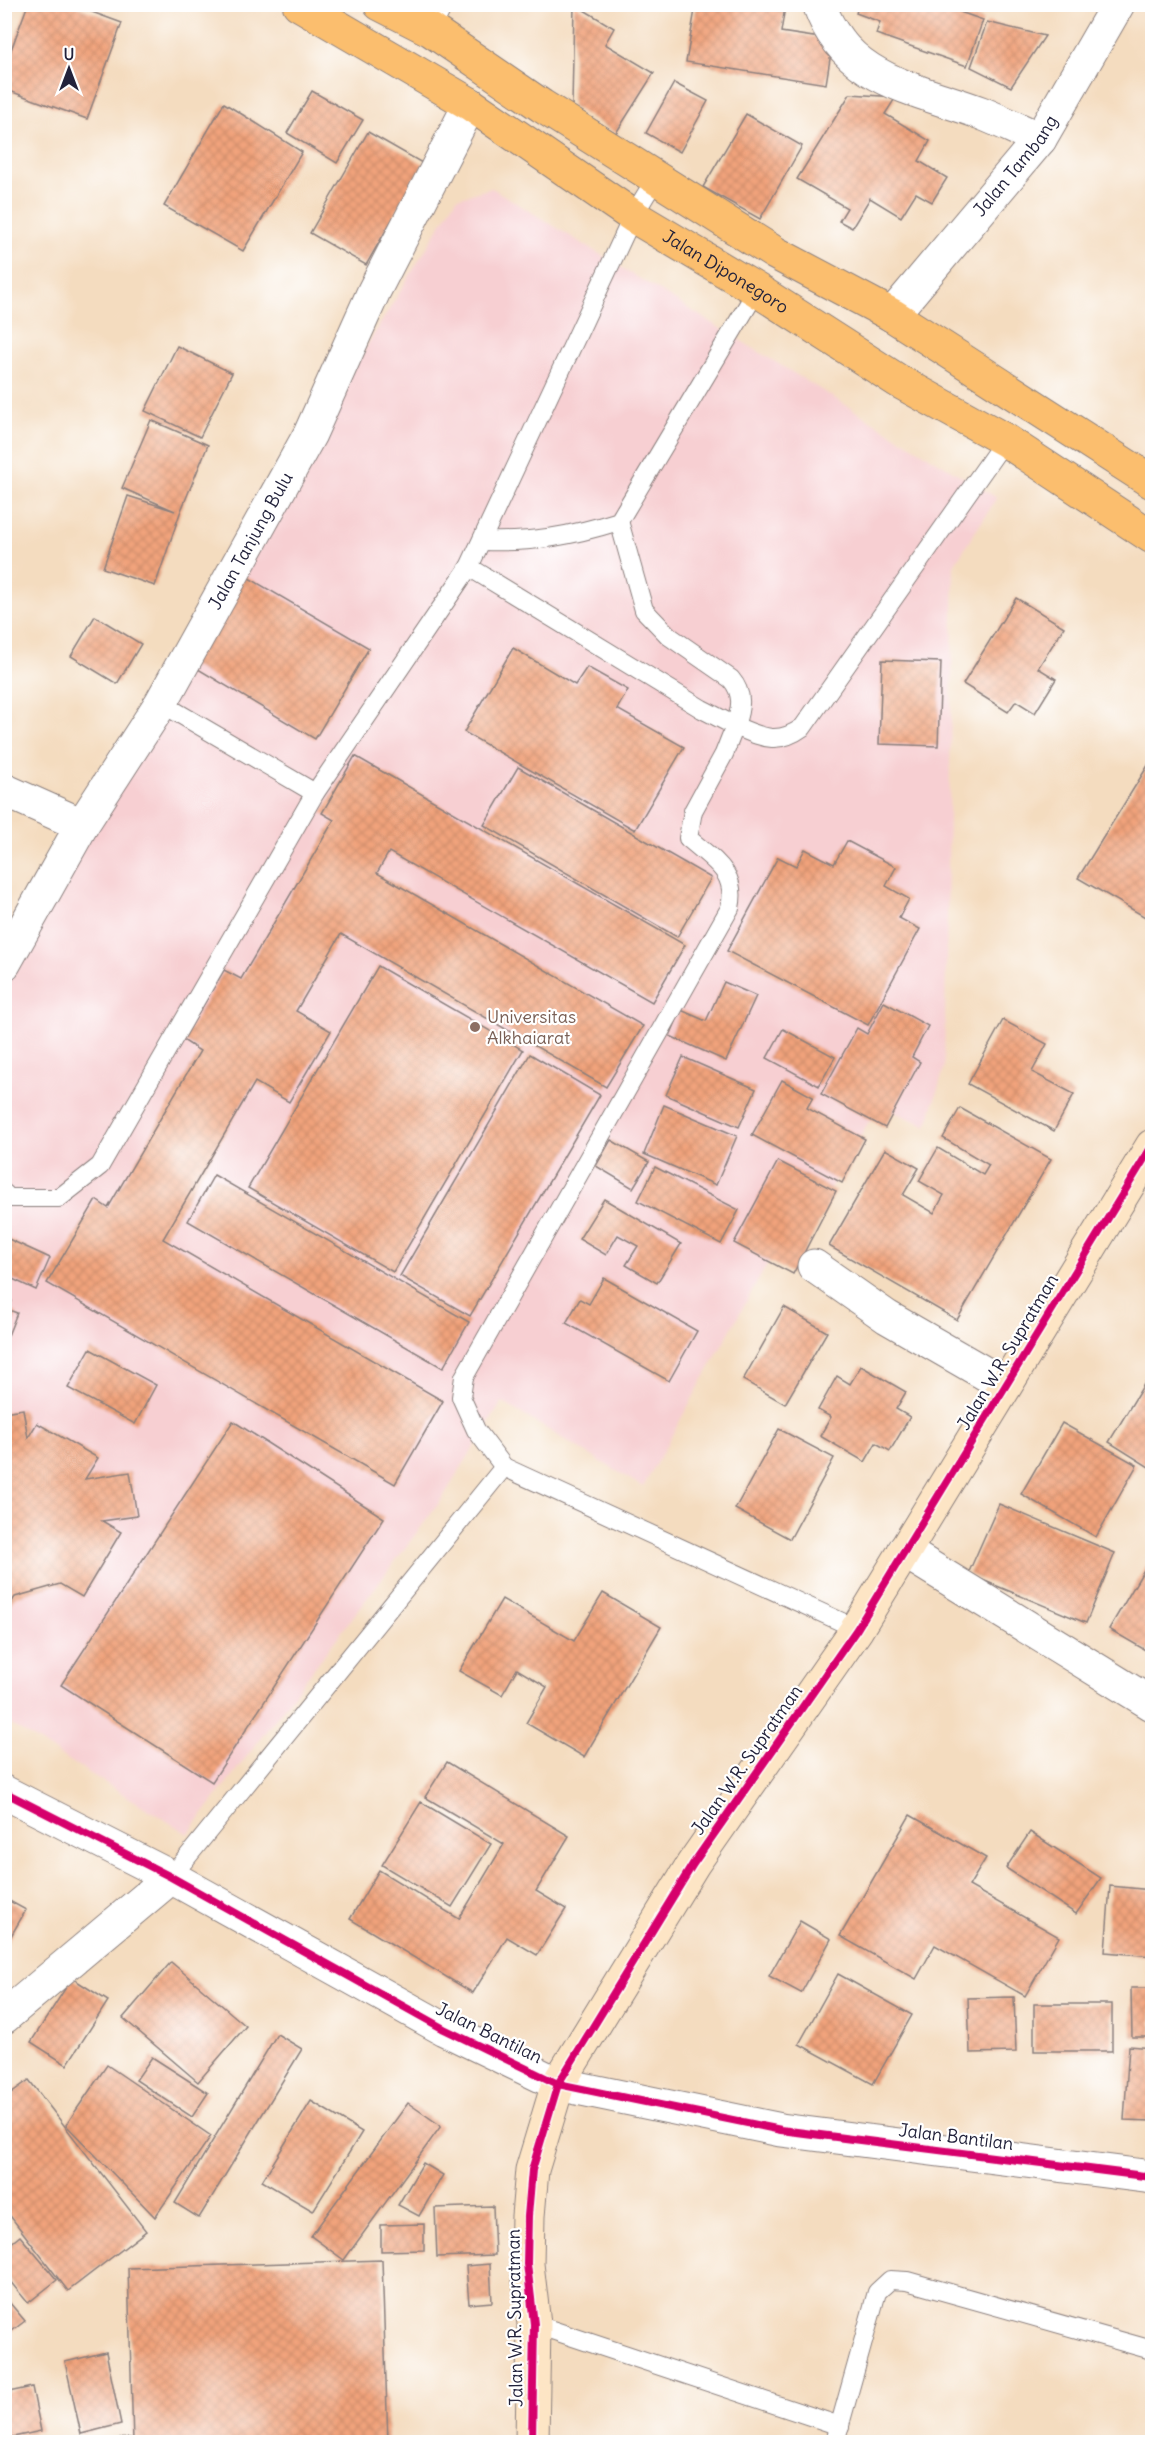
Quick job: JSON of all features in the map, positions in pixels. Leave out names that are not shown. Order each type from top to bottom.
[{"type":"highway","name":"Jalan Diponegoro","points":[[299,4],[470,104],[633,216],[758,290],[900,382],[1005,440],[1152,537]]},
{"type":"highway","points":[[380,4],[437,17],[542,106],[775,253],[892,315],[1152,482]]},
{"type":"street","points":[[819,4],[833,37],[858,62],[898,86],[981,113],[1040,139]]},
{"type":"street","name":"Jalan Tambang","points":[[892,315],[1040,139],[1118,4]]},
{"type":"street","name":"Jalan Tanjung Bulu","points":[[4,964],[82,825],[161,703],[310,434],[374,291],[470,104]]},
{"type":"street","points":[[4,790],[82,825]]},
{"type":"street","name":"Jalan W.R. Supratman","points":[[532,2442],[534,2324],[527,2264],[531,2182],[558,2084],[693,1864],[857,1629],[1152,1146]]},
{"type":"street","points":[[814,1266],[887,1317],[1005,1385]]},
{"type":"street","points":[[904,1551],[1152,1704]]},
{"type":"street","name":"Jalan Bantilan","points":[[4,1792],[171,1876],[444,2029],[558,2084],[781,2130],[1152,2177]]},
{"type":"street","points":[[4,2017],[171,1876]]},
{"type":"lane","points":[[4,1193],[9,1198],[59,1198],[100,1166],[315,793],[469,567],[633,216],[656,178]]},
{"type":"lane","points":[[483,541],[523,543],[574,535],[619,521],[758,290]]},
{"type":"lane","points":[[469,567],[702,709],[764,738],[777,739],[791,736],[803,727],[1005,440]]},
{"type":"lane","points":[[619,521],[644,610],[669,636],[731,679],[738,687],[741,709],[724,754],[693,811],[688,838],[724,870],[733,885],[730,908],[464,1377],[460,1397],[476,1430],[504,1467],[857,1629]]},
{"type":"lane","points":[[161,703],[315,793]]},
{"type":"lane","points":[[171,1876],[504,1467]]},
{"type":"lane","points":[[534,2324],[838,2434],[877,2292],[890,2280],[907,2281],[1152,2350]]},
{"type":"shaded area","name":"Universitas Alkhaiarat","points":[[492,188],[997,498],[954,565],[944,1068],[927,1126],[887,1109],[868,1123],[784,1268],[770,1259],[643,1487],[502,1402],[440,1502],[188,1834],[5,1721],[4,985],[166,675],[457,198]]},
{"type":"building","points":[[28,4],[70,4],[122,23],[87,119],[4,89],[4,69]]},
{"type":"building","points":[[574,4],[614,28],[605,44],[654,73],[616,133],[572,106]]},
{"type":"building","points":[[696,4],[785,7],[781,32],[833,40],[826,84],[686,62]]},
{"type":"building","points":[[859,4],[937,4],[983,20],[967,66],[876,34],[880,22],[856,13]]},
{"type":"building","points":[[987,22],[1045,36],[1011,87],[971,67]]},
{"type":"building","points":[[674,83],[708,101],[680,152],[646,133]]},
{"type":"building","points":[[312,91],[363,120],[337,163],[287,133]]},
{"type":"building","points":[[850,94],[896,97],[885,114],[930,141],[919,161],[947,178],[932,202],[916,193],[901,217],[870,198],[852,228],[839,221],[847,208],[797,179]]},
{"type":"building","points":[[224,103],[302,152],[243,251],[164,206]]},
{"type":"building","points":[[746,114],[802,146],[760,219],[703,187]]},
{"type":"building","points":[[368,132],[424,164],[366,265],[310,233]]},
{"type":"building","points":[[177,346],[232,373],[200,437],[145,411]]},
{"type":"building","points":[[151,420],[208,445],[180,513],[155,586],[103,568],[128,496],[175,511],[122,488]]},
{"type":"building","points":[[242,574],[369,648],[315,739],[188,663]]},
{"type":"building","points":[[1016,598],[1064,627],[1038,668],[1056,679],[1035,713],[1016,701],[1008,712],[963,684]]},
{"type":"building","points":[[95,616],[141,644],[117,684],[71,656]]},
{"type":"building","points":[[513,648],[575,685],[587,667],[628,690],[617,709],[684,747],[635,830],[464,732]]},
{"type":"building","points":[[882,660],[941,662],[938,746],[879,744]]},
{"type":"building","points":[[355,756],[685,945],[652,1002],[389,852],[377,873],[643,1026],[606,1087],[341,934],[296,1011],[331,1031],[289,1102],[255,1082],[163,1239],[443,1401],[395,1484],[47,1283],[96,1200],[108,1208],[200,1051],[183,1040],[224,970],[241,979],[334,820],[322,813]]},
{"type":"building","points":[[1152,759],[1152,921],[1078,878]]},
{"type":"building","points":[[518,767],[711,878],[677,937],[484,825]]},
{"type":"building","points":[[847,841],[896,867],[886,886],[909,899],[899,918],[920,929],[868,1025],[727,951],[778,857],[796,866],[805,849],[834,864]]},
{"type":"building","points":[[378,966],[523,1050],[393,1272],[248,1188]]},
{"type":"building","points":[[724,982],[756,996],[726,1061],[670,1036],[681,1010],[706,1021]]},
{"type":"building","points":[[884,1002],[928,1026],[912,1057],[920,1062],[885,1128],[821,1094],[857,1028],[867,1034]]},
{"type":"building","points":[[1003,1020],[1047,1044],[1032,1072],[1074,1094],[1054,1131],[968,1084]]},
{"type":"building","points":[[783,1029],[835,1057],[819,1086],[767,1058]]},
{"type":"building","points":[[530,1054],[600,1095],[470,1316],[400,1276]]},
{"type":"building","points":[[683,1057],[756,1089],[739,1127],[666,1095]]},
{"type":"building","points":[[782,1080],[813,1097],[807,1108],[865,1139],[842,1183],[752,1135]]},
{"type":"building","points":[[664,1105],[737,1136],[716,1185],[644,1154]]},
{"type":"building","points":[[960,1108],[1051,1159],[957,1320],[829,1246],[885,1149],[919,1168],[903,1195],[934,1213],[944,1195],[919,1181],[938,1148],[983,1175],[989,1165],[943,1138]]},
{"type":"building","points":[[611,1140],[649,1162],[633,1188],[596,1166]]},
{"type":"building","points":[[778,1161],[836,1191],[793,1274],[734,1243]]},
{"type":"building","points":[[655,1167],[739,1210],[721,1244],[638,1201]]},
{"type":"building","points":[[214,1175],[469,1322],[443,1368],[188,1221]]},
{"type":"building","points":[[604,1199],[681,1244],[657,1283],[626,1265],[638,1246],[618,1235],[606,1255],[579,1239]]},
{"type":"building","points":[[4,1237],[50,1258],[36,1290],[4,1275]]},
{"type":"building","points":[[604,1278],[697,1331],[669,1381],[566,1323],[580,1299],[589,1304]]},
{"type":"building","points":[[5,1297],[12,1301],[9,1310],[17,1313],[5,1343]]},
{"type":"building","points":[[784,1307],[827,1332],[785,1404],[743,1380]]},
{"type":"building","points":[[90,1349],[156,1385],[135,1424],[68,1388]]},
{"type":"building","points":[[861,1366],[906,1392],[896,1409],[910,1417],[890,1451],[876,1443],[865,1462],[820,1436],[831,1417],[818,1410],[837,1376],[850,1384]]},
{"type":"building","points":[[1152,1371],[1152,1469],[1109,1442]]},
{"type":"building","points":[[23,1409],[28,1438],[37,1423],[98,1458],[85,1479],[130,1472],[137,1516],[102,1521],[121,1532],[82,1597],[60,1584],[15,1597],[4,1614],[4,1412]]},
{"type":"building","points":[[233,1421],[384,1518],[212,1782],[61,1685]]},
{"type":"building","points":[[1062,1423],[1137,1465],[1096,1537],[1021,1494]]},
{"type":"building","points":[[779,1429],[834,1458],[790,1539],[735,1509]]},
{"type":"building","points":[[999,1504],[1115,1553],[1086,1623],[968,1574]]},
{"type":"building","points":[[1148,1563],[1152,1565],[1152,1654],[1109,1629]]},
{"type":"building","points":[[603,1593],[661,1627],[584,1757],[526,1723],[547,1687],[517,1669],[502,1695],[459,1671],[502,1599],[574,1641]]},
{"type":"building","points":[[447,1762],[569,1836],[536,1891],[566,1909],[537,1955],[507,1937],[473,1993],[350,1919],[379,1870],[459,1919],[504,1844],[425,1797]]},
{"type":"building","points":[[421,1802],[491,1844],[452,1907],[382,1865]]},
{"type":"building","points":[[910,1815],[986,1858],[969,1886],[1059,1937],[1025,1996],[935,1945],[916,1979],[840,1936]]},
{"type":"building","points":[[1030,1832],[1101,1878],[1076,1914],[1006,1868]]},
{"type":"building","points":[[1110,1886],[1152,1890],[1152,1956],[1105,1952]]},
{"type":"building","points":[[4,1898],[26,1910],[4,1948]]},
{"type":"building","points":[[800,1921],[831,1939],[801,1993],[769,1976]]},
{"type":"building","points":[[171,1962],[246,2026],[198,2082],[123,2018]]},
{"type":"building","points":[[838,1974],[912,2015],[873,2084],[799,2044]]},
{"type":"building","points":[[72,1978],[108,2001],[67,2065],[31,2042]]},
{"type":"building","points":[[1131,1988],[1152,1988],[1152,2037],[1132,2037]]},
{"type":"building","points":[[1014,1997],[1016,2052],[970,2053],[968,1998]]},
{"type":"building","points":[[1034,2004],[1112,2004],[1112,2051],[1034,2051]]},
{"type":"building","points":[[277,2034],[302,2049],[199,2218],[175,2203]]},
{"type":"building","points":[[1129,2046],[1152,2048],[1152,2121],[1124,2120]]},
{"type":"building","points":[[152,2057],[208,2093],[192,2117],[136,2080]]},
{"type":"building","points":[[107,2065],[211,2136],[155,2217],[66,2125]]},
{"type":"building","points":[[29,2080],[146,2231],[68,2291],[4,2208],[4,2098]]},
{"type":"building","points":[[311,2101],[362,2132],[313,2211],[262,2181]]},
{"type":"building","points":[[408,2103],[441,2126],[344,2260],[311,2236]]},
{"type":"building","points":[[423,2163],[443,2175],[419,2216],[398,2205]]},
{"type":"building","points":[[493,2206],[495,2255],[437,2257],[435,2208]]},
{"type":"building","points":[[424,2224],[424,2250],[381,2251],[381,2225]]},
{"type":"building","points":[[20,2236],[57,2280],[28,2303],[4,2274],[4,2249]]},
{"type":"building","points":[[382,2260],[388,2442],[133,2442],[128,2268]]},
{"type":"building","points":[[490,2264],[492,2302],[469,2304],[466,2266]]},
{"type":"building","points":[[4,2296],[25,2321],[4,2337]]},
{"type":"building","points":[[106,2352],[121,2424],[81,2434],[65,2362]]},
{"type":"building","points":[[32,2387],[41,2431],[4,2439],[4,2393]]},
{"type":"building","points":[[130,2438],[130,2442],[75,2442],[75,2441]]},
{"type":"cycle path","points":[[532,2442],[534,2324],[527,2264],[528,2216],[532,2170],[558,2084],[693,1864],[857,1629],[1152,1146]]},
{"type":"cycle path","points":[[4,1792],[171,1877],[444,2029],[558,2084],[781,2130],[1152,2177]]},
{"type":"place","name":"Universitas Alkhaiarat","points":[[475,1027]]}]
